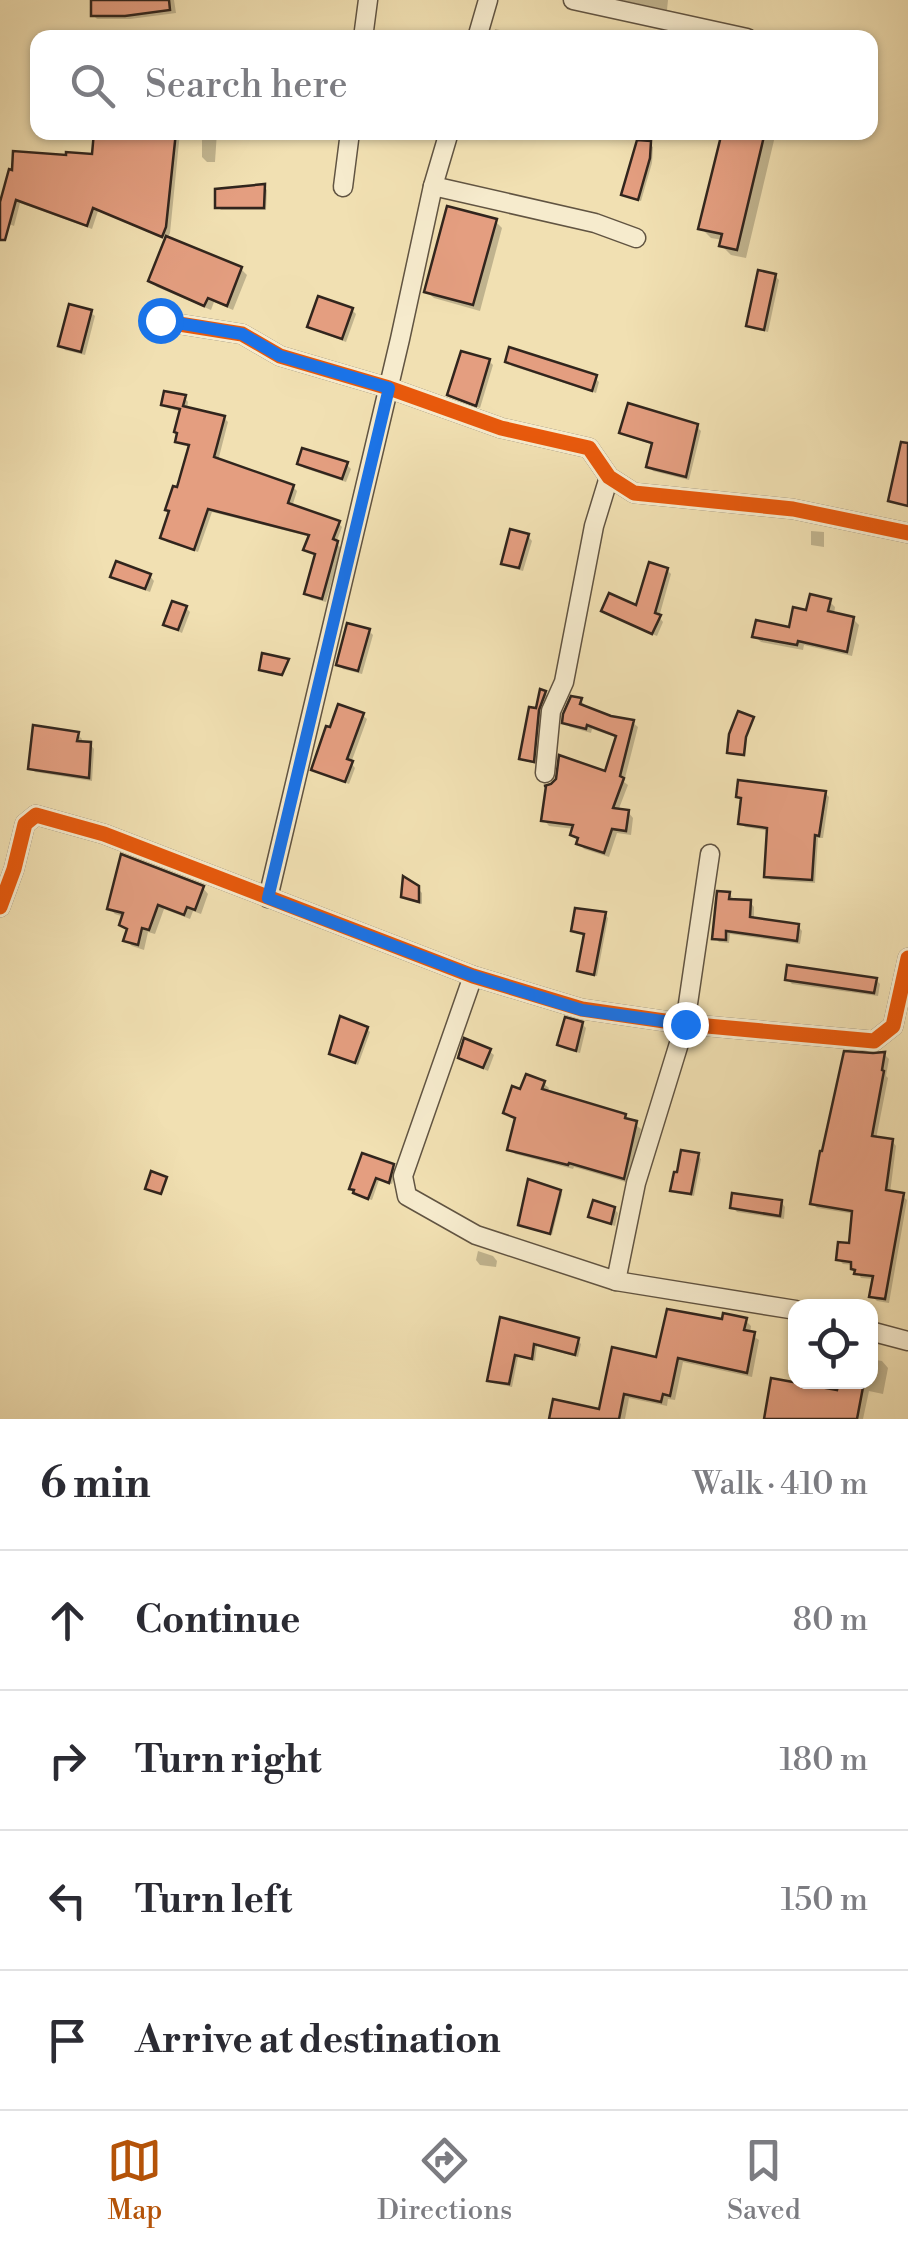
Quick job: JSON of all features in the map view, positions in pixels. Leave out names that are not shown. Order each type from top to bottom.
[{"type":"street","points":[[364,30],[368,0]]},
{"type":"street","points":[[479,30],[488,0]]},
{"type":"street","points":[[573,0],[710,30]]},
{"type":"street","points":[[342,187],[349,140]]},
{"type":"street","points":[[268,898],[446,140]]},
{"type":"street","points":[[432,186],[595,223],[636,238]]},
{"type":"street","points":[[160,320],[242,334],[280,356],[389,388],[501,428],[589,448],[609,477],[634,494],[793,509],[908,533]]},
{"type":"street","points":[[545,773],[551,712],[564,682],[594,526],[609,477]]},
{"type":"street","points":[[0,907],[25,824],[36,815],[104,834],[473,976],[582,1010],[685,1024],[874,1041],[893,1026],[908,958]]},
{"type":"street","points":[[616,1280],[636,1183],[685,1024],[710,854]]},
{"type":"street","points":[[473,976],[403,1176],[407,1196],[476,1235],[616,1280],[788,1309]]},
{"type":"street","points":[[878,1333],[908,1341]]},
{"type":"building","points":[[91,0],[169,0],[170,10],[91,16]]},
{"type":"building","points":[[93,140],[175,140],[162,237],[93,208],[87,226],[16,200],[5,240],[0,240],[0,202],[9,169],[12,170],[13,151],[92,154]]},
{"type":"building","points":[[637,140],[651,141],[638,200],[621,195]]},
{"type":"building","points":[[720,140],[763,140],[737,250],[719,246],[722,234],[698,229]]},
{"type":"building","points":[[265,184],[264,208],[215,208],[215,189]]},
{"type":"building","points":[[447,206],[497,219],[473,305],[424,292]]},
{"type":"building","points":[[166,236],[242,267],[227,306],[208,298],[204,306],[148,281]]},
{"type":"building","points":[[758,270],[776,274],[764,330],[746,326]]},
{"type":"building","points":[[318,296],[353,308],[342,339],[307,327]]},
{"type":"building","points":[[69,304],[92,310],[81,352],[58,346]]},
{"type":"building","points":[[509,347],[597,375],[592,391],[505,362]]},
{"type":"building","points":[[461,351],[490,359],[476,406],[447,395]]},
{"type":"building","points":[[164,391],[186,395],[183,406],[225,416],[214,457],[294,485],[288,503],[340,521],[322,599],[304,594],[315,554],[303,550],[309,535],[208,509],[194,550],[160,538],[169,511],[165,510],[173,486],[177,487],[189,445],[175,442],[180,409],[161,405]]},
{"type":"building","points":[[628,403],[698,424],[686,477],[646,467],[652,443],[619,433]]},
{"type":"building","points":[[901,442],[908,443],[908,506],[888,501]]},
{"type":"building","points":[[302,448],[348,462],[342,479],[297,464]]},
{"type":"building","points":[[510,529],[529,534],[519,568],[501,564]]},
{"type":"building","points":[[116,561],[151,574],[145,589],[110,577]]},
{"type":"building","points":[[649,562],[668,568],[655,613],[661,615],[652,634],[601,611],[609,593],[636,605]]},
{"type":"building","points":[[810,594],[831,599],[828,611],[854,617],[847,652],[798,641],[797,645],[752,637],[756,620],[789,627],[793,607],[806,610]]},
{"type":"building","points":[[172,601],[187,606],[178,630],[163,625]]},
{"type":"building","points":[[347,623],[370,629],[358,671],[336,665]]},
{"type":"building","points":[[262,653],[289,659],[282,675],[259,670]]},
{"type":"building","points":[[540,689],[546,691],[539,710],[534,762],[519,759],[529,707],[536,708]]},
{"type":"building","points":[[571,696],[582,698],[580,704],[611,716],[634,720],[620,776],[624,778],[613,808],[629,810],[626,831],[612,829],[604,853],[576,844],[578,838],[570,835],[573,825],[541,821],[544,786],[556,779],[559,755],[605,771],[616,736],[587,725],[586,729],[562,723]]},
{"type":"building","points":[[338,704],[364,713],[347,759],[353,761],[345,782],[311,770]]},
{"type":"building","points":[[738,711],[754,717],[744,755],[727,753]]},
{"type":"building","points":[[33,725],[79,732],[77,741],[91,742],[89,778],[28,769]]},
{"type":"building","points":[[738,780],[826,791],[819,836],[815,835],[812,880],[764,877],[767,828],[738,824]]},
{"type":"building","points":[[121,854],[204,886],[195,910],[187,907],[184,915],[158,905],[149,930],[142,928],[138,945],[123,941],[127,929],[119,925],[123,913],[107,909]]},
{"type":"building","points":[[403,876],[419,886],[419,902],[401,897]]},
{"type":"building","points":[[717,891],[730,892],[729,899],[751,900],[750,917],[799,924],[797,941],[726,931],[726,940],[712,939]]},
{"type":"building","points":[[575,908],[606,912],[594,975],[577,971],[584,934],[571,931]]},
{"type":"building","points":[[787,965],[877,978],[874,993],[785,980]]},
{"type":"building","points":[[340,1016],[368,1027],[355,1063],[329,1054]]},
{"type":"building","points":[[565,1017],[583,1022],[576,1051],[557,1045]]},
{"type":"building","points":[[464,1038],[491,1049],[483,1068],[458,1058]]},
{"type":"building","points":[[844,1051],[885,1052],[872,1136],[893,1139],[886,1190],[904,1193],[885,1299],[869,1297],[873,1276],[854,1274],[851,1262],[836,1260],[838,1242],[849,1243],[852,1211],[810,1204]]},
{"type":"building","points":[[526,1074],[545,1081],[542,1089],[626,1114],[625,1118],[637,1121],[624,1179],[507,1150],[515,1118],[503,1113],[512,1086],[520,1089]]},
{"type":"building","points":[[681,1150],[699,1153],[691,1194],[670,1191]]},
{"type":"building","points":[[362,1153],[394,1164],[389,1183],[376,1178],[368,1199],[349,1189]]},
{"type":"building","points":[[151,1171],[167,1177],[161,1194],[145,1189]]},
{"type":"building","points":[[528,1179],[561,1190],[550,1234],[518,1225]]},
{"type":"building","points":[[732,1193],[782,1200],[780,1216],[730,1208]]},
{"type":"building","points":[[593,1200],[615,1207],[611,1224],[588,1217]]},
{"type":"building","points":[[667,1309],[722,1319],[723,1313],[747,1318],[744,1330],[755,1332],[747,1373],[678,1358],[670,1396],[663,1394],[661,1402],[624,1394],[619,1419],[549,1419],[553,1399],[599,1409],[612,1347],[656,1357]]},
{"type":"building","points":[[500,1317],[579,1338],[575,1355],[534,1344],[532,1359],[515,1355],[509,1384],[487,1381]]},
{"type":"building","points":[[771,1378],[788,1381],[788,1389],[863,1389],[857,1419],[764,1419]]},
{"type":"cycle path","points":[[160,321],[242,334],[280,356],[389,388],[501,428],[589,448],[609,477],[634,493],[793,509],[908,533]]},
{"type":"cycle path","points":[[0,907],[25,824],[36,815],[104,834],[473,976],[582,1009],[685,1024],[874,1041],[893,1026],[908,958]]},
{"type":"route","points":[[160,320],[242,334],[280,356],[389,388],[268,898],[473,976],[582,1010],[685,1024]]}]
